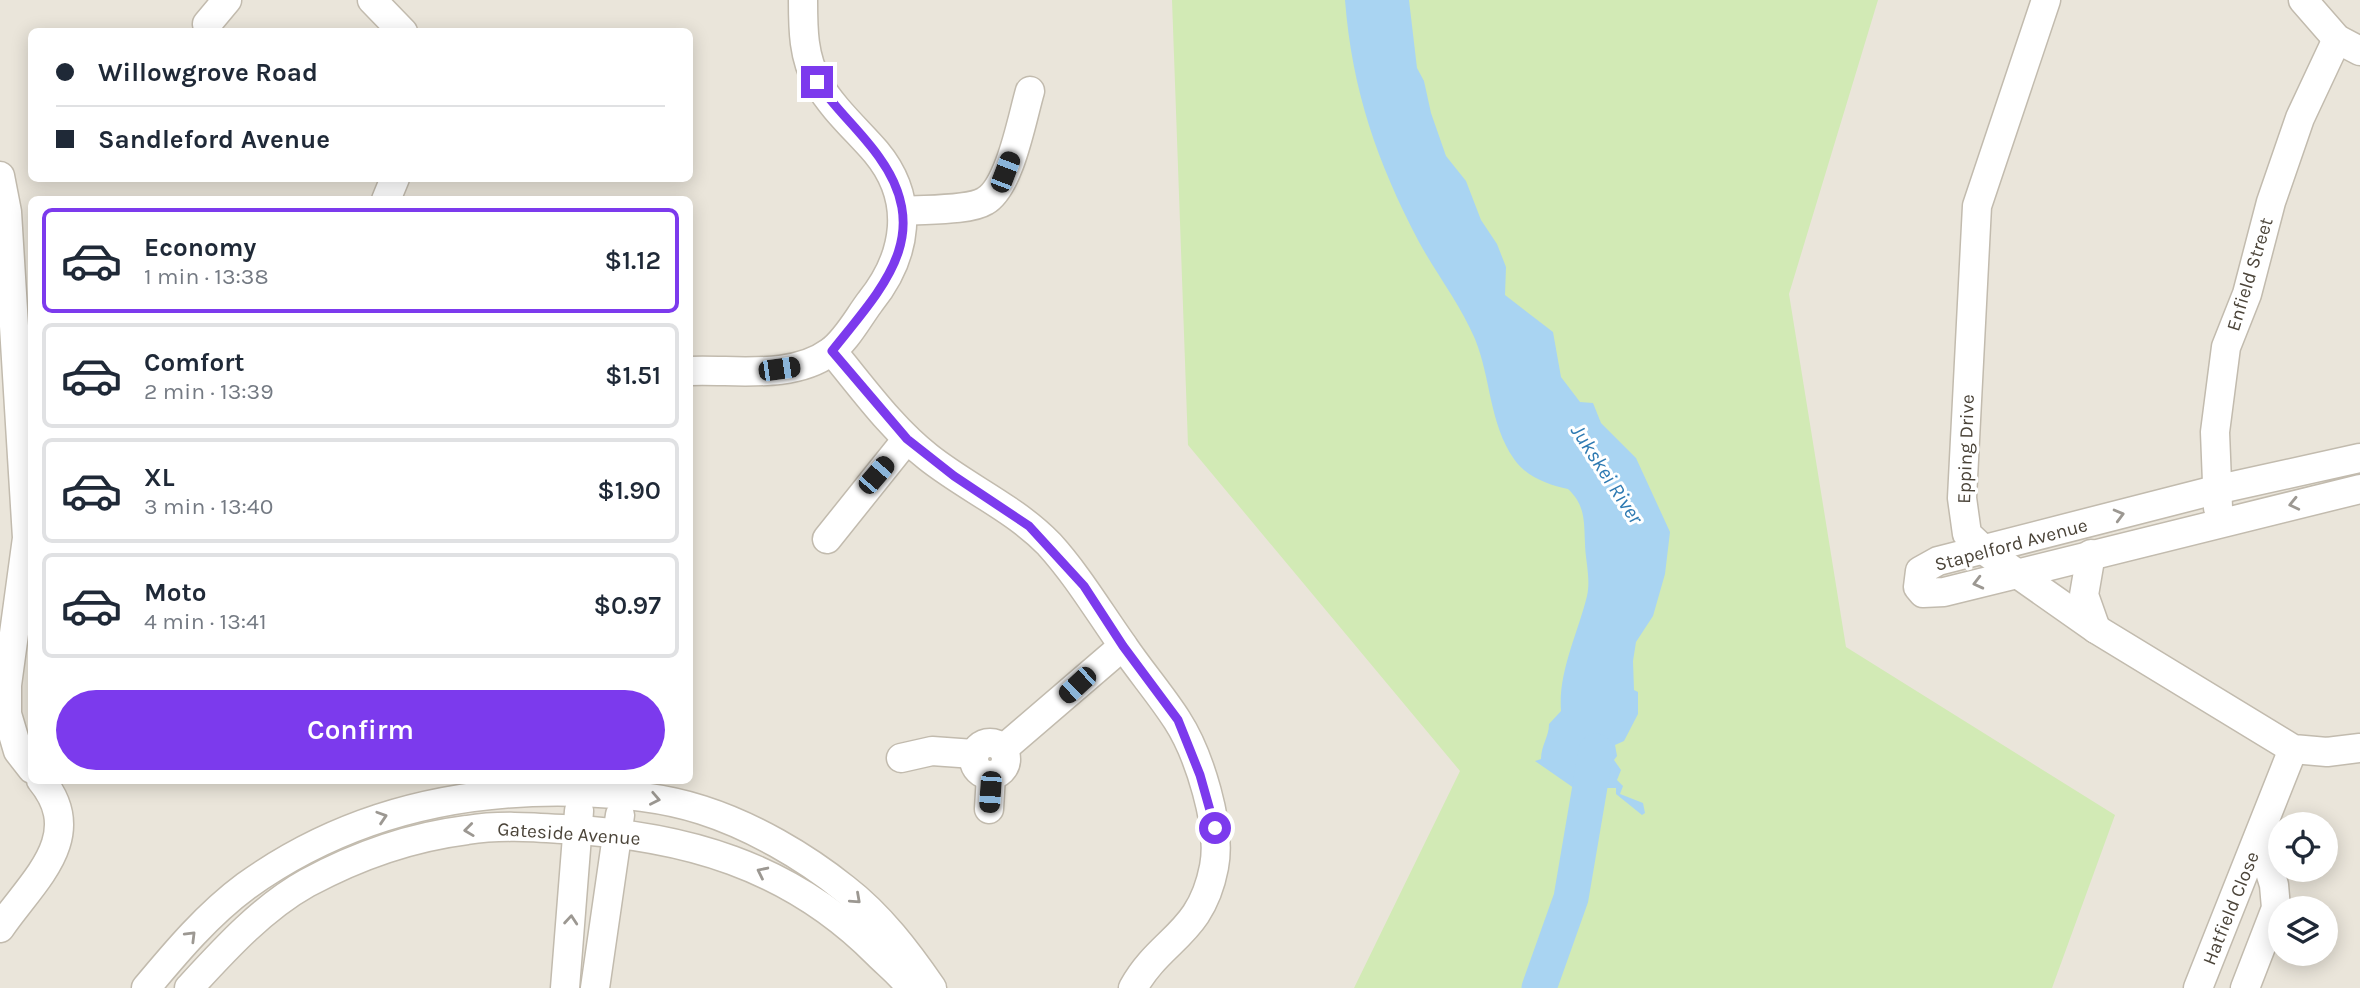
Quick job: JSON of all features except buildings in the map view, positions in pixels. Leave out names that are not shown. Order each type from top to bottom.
[{"type":"street","points":[[207,24],[227,0]]},
{"type":"street","points":[[372,0],[399,28]]},
{"type":"street","points":[[693,371],[794,367],[813,362],[832,351],[878,292],[894,267],[900,250],[904,211],[899,193],[878,155],[817,82],[808,60],[803,0]]},
{"type":"street","name":"Epping Drive","points":[[2046,0],[1977,206],[1962,511],[1967,534],[2015,574],[2096,629],[2293,749],[2327,752],[2360,748]]},
{"type":"street","points":[[2303,0],[2349,45]]},
{"type":"street","name":"Enfield Street","points":[[2220,521],[2216,490],[2216,432],[2226,347],[2247,294],[2271,202],[2297,128],[2349,45]]},
{"type":"street","points":[[904,211],[975,205],[993,195],[1010,158],[1030,91]]},
{"type":"street","points":[[0,176],[7,212],[23,367],[27,538],[7,685],[7,714],[18,751],[28,764]]},
{"type":"street","points":[[832,351],[907,439],[1039,535],[1084,586],[1123,646],[1178,720],[1200,775],[1217,844],[1215,866],[1202,909],[1133,988]]},
{"type":"street","points":[[827,539],[907,439]]},
{"type":"street","name":"Stapelford Avenue","points":[[2360,458],[2216,490],[1927,566],[1920,571],[1918,587],[1923,593],[1933,594],[2220,521],[2360,489]]},
{"type":"street","points":[[2091,554],[2084,595],[2096,629]]},
{"type":"street","points":[[989,809],[983,764],[988,742],[1003,749],[1123,646]]},
{"type":"street","name":"Hatfield Close","points":[[2198,988],[2293,749]]},
{"type":"street","points":[[901,758],[933,751],[983,764]]},
{"type":"street","points":[[0,928],[58,844],[61,817],[50,790],[45,784]]},
{"type":"street","points":[[565,988],[582,786]]},
{"type":"street","name":"Gateside Avenue","points":[[146,988],[216,911],[245,887],[316,843],[376,818],[422,805],[485,795],[582,786],[622,787],[704,810],[736,823],[808,863],[845,888],[875,915],[932,988]]},
{"type":"street","points":[[595,988],[607,887],[618,834],[622,787]]},
{"type":"street","name":"Gateside Avenue","points":[[189,988],[238,937],[304,885],[376,852],[419,839],[494,827],[618,834],[703,848],[737,860],[774,877],[844,923],[911,988]]},
{"type":"street","points":[[2245,988],[2276,908],[2274,885],[2259,836]]},
{"type":"street","points":[[574,884],[607,887]]},
{"type":"shaded area","points":[[0,0],[2360,0],[2360,988],[0,988]]},
{"type":"green space","points":[[1172,0],[1878,0],[1789,294],[1846,647],[2115,815],[2052,988],[1354,988],[1460,771],[1188,445]]},
{"type":"water","points":[[1345,0],[1409,0],[1417,68],[1424,81],[1431,113],[1446,156],[1466,181],[1481,220],[1497,244],[1506,267],[1505,295],[1553,332],[1561,377],[1580,402],[1593,403],[1601,423],[1636,458],[1670,532],[1665,574],[1653,616],[1636,642],[1633,661],[1638,714],[1624,741],[1615,745],[1617,756],[1614,760],[1621,770],[1617,780],[1623,786],[1620,794],[1643,803],[1645,813],[1642,815],[1616,794],[1616,788],[1604,788],[1594,802],[1535,761],[1541,759],[1549,724],[1561,711],[1566,667],[1587,596],[1588,576],[1582,513],[1578,501],[1568,489],[1531,475],[1514,459],[1506,445],[1495,415],[1475,339],[1419,242],[1379,154],[1360,95],[1348,33]]},
{"type":"waterway","name":"Jukskei River","points":[[1539,988],[1571,898],[1596,751]]},
{"type":"route","points":[[817,82],[829,100],[878,155],[890,173],[904,211],[904,231],[894,267],[832,351],[907,439],[954,476],[1029,526],[1084,586],[1123,646],[1178,720],[1200,775],[1215,828]]}]
